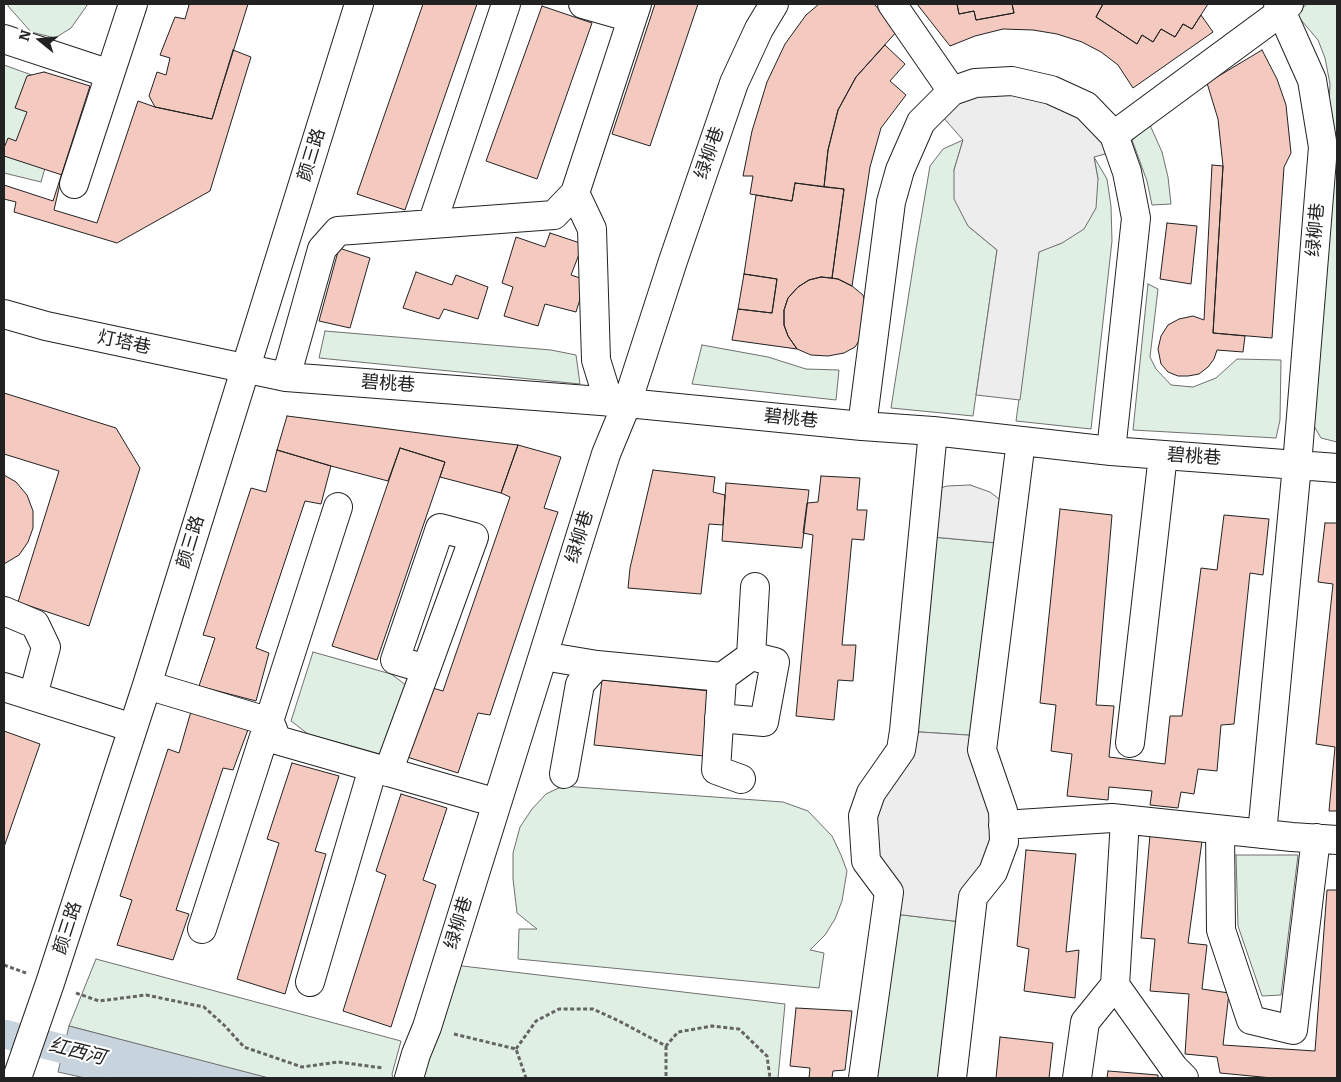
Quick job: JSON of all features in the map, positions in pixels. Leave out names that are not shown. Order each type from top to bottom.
[{"type":"street","points":[[74,184],[133,4]]},
{"type":"street","points":[[432,224],[506,4]]},
{"type":"street","points":[[286,377],[322,249],[338,231],[554,215],[575,193],[634,11],[583,4]]},
{"type":"street","name":"绿柳巷","points":[[410,1075],[606,454],[618,402],[673,261],[734,83],[759,29],[774,4]]},
{"type":"street","points":[[892,4],[952,91]]},
{"type":"street","name":"颜三路","points":[[19,1071],[50,983],[147,685],[245,368],[351,6]]},
{"type":"street","points":[[1114,135],[1283,6]]},
{"type":"street","name":"绿柳巷","points":[[1262,834],[1297,465],[1323,147],[1312,80],[1283,6]]},
{"type":"street","points":[[4,40],[110,74]]},
{"type":"street","points":[[862,426],[891,202],[900,170],[921,122],[952,91],[975,83],[1012,81],[1051,90],[1086,106],[1114,135],[1127,172],[1136,218],[1111,451]]},
{"type":"street","points":[[575,193],[592,229],[596,360],[618,402]]},
{"type":"street","name":"灯塔巷","points":[[4,314],[46,326],[245,368]]},
{"type":"street","name":"碧桃巷","points":[[245,368],[286,377],[618,402],[862,426],[933,431],[1111,451],[1337,468]]},
{"type":"street","points":[[863,1078],[889,892],[866,861],[863,816],[871,793],[901,750],[933,431]]},
{"type":"street","points":[[952,1078],[972,897],[994,872],[1004,842],[1003,811],[982,750],[1021,441]]},
{"type":"street","points":[[1130,743],[1163,455]]},
{"type":"street","points":[[202,929],[338,507]]},
{"type":"street","points":[[310,982],[381,770],[426,669],[474,538],[440,528],[395,660],[426,669]]},
{"type":"street","points":[[751,656],[756,587]]},
{"type":"street","points":[[4,611],[35,624],[46,647],[33,696]]},
{"type":"street","points":[[543,656],[597,665],[722,677],[751,656],[776,662],[764,722],[719,718]]},
{"type":"street","points":[[564,774],[580,684],[597,665]]},
{"type":"street","points":[[722,677],[716,770],[741,779]]},
{"type":"street","points":[[147,685],[270,722]]},
{"type":"street","points":[[4,686],[133,728]]},
{"type":"street","points":[[270,722],[277,740],[497,803]]},
{"type":"street","points":[[1003,826],[1112,818],[1327,839],[1293,1030],[1250,1020],[1221,930],[1220,830]]},
{"type":"street","points":[[1077,1078],[1085,1022],[1115,985],[1125,820]]},
{"type":"street","points":[[1115,985],[1174,1068],[1184,1078]]},
{"type":"path","points":[[50,983],[99,1001],[146,996],[204,1007],[244,1047],[302,1067],[338,1062],[410,1075]]},
{"type":"path","points":[[516,1050],[536,1021],[559,1008],[593,1009],[620,1021],[666,1046]]},
{"type":"path","points":[[427,1026],[516,1050]]},
{"type":"path","points":[[666,1078],[666,1046],[678,1032],[712,1026],[739,1029],[767,1056],[770,1078]]},
{"type":"path","points":[[516,1050],[526,1078]]},
{"type":"green space","points":[[8,4],[88,4],[71,28],[55,38],[31,32]]},
{"type":"green space","points":[[1307,4],[1337,4],[1337,442],[1321,438],[1314,426],[1330,84],[1325,58],[1318,40],[1296,14]]},
{"type":"green space","points":[[4,65],[68,88],[41,182],[4,173]]},
{"type":"green space","points":[[1150,125],[1162,152],[1168,177],[1171,204],[1152,205],[1147,181],[1132,140]]},
{"type":"green space","points":[[963,140],[954,170],[968,226],[997,250],[973,416],[891,408],[930,166],[943,149]]},
{"type":"green space","points":[[1094,157],[1107,179],[1111,206],[1112,241],[1091,429],[1016,421],[1039,251],[1062,243],[1098,179]]},
{"type":"green space","points":[[1148,284],[1158,289],[1150,357],[1156,369],[1171,385],[1193,387],[1216,378],[1237,359],[1281,360],[1280,420],[1276,438],[1133,430]]},
{"type":"green space","points":[[325,331],[551,350],[576,355],[580,384],[319,358]]},
{"type":"green space","points":[[702,345],[768,357],[806,369],[839,370],[836,400],[692,384]]},
{"type":"green space","points":[[922,536],[1008,544],[983,736],[904,731]]},
{"type":"green space","points":[[313,652],[391,674],[406,685],[380,754],[308,734],[291,721]]},
{"type":"green space","points":[[563,786],[783,802],[808,811],[832,836],[847,871],[842,901],[835,919],[825,935],[810,950],[824,953],[819,988],[518,959],[519,929],[537,929],[517,913],[513,879],[513,853],[520,827],[532,809],[546,794]]},
{"type":"green space","points":[[1236,855],[1298,855],[1281,995],[1262,996],[1238,926]]},
{"type":"green space","points":[[886,913],[970,923],[952,1078],[863,1078]]},
{"type":"green space","points":[[96,959],[401,1041],[392,1074],[393,1078],[266,1078],[69,1026]]},
{"type":"green space","points":[[454,965],[785,1004],[778,1078],[419,1078]]},
{"type":"shaded area","points":[[1051,90],[1120,150],[1094,157],[1098,179],[1096,208],[1084,229],[1062,243],[1039,252],[1020,400],[976,395],[997,250],[968,226],[954,199],[954,170],[963,140],[935,108],[952,91]]},
{"type":"shaded area","points":[[970,485],[990,492],[1012,509],[1008,544],[922,536],[927,492],[947,486]]},
{"type":"shaded area","points":[[904,731],[983,736],[1003,811],[970,923],[886,913],[866,861],[871,793]]},
{"type":"water","points":[[69,1026],[269,1078],[85,1078],[58,1072]]},
{"type":"building","points":[[186,4],[248,4],[212,119],[155,107],[149,96],[157,72],[166,75],[170,58],[160,55],[175,17],[185,19],[189,5]]},
{"type":"building","points":[[423,4],[477,4],[405,210],[357,194]]},
{"type":"building","points":[[655,4],[698,4],[650,146],[612,134]]},
{"type":"building","points":[[819,4],[874,4],[898,30],[856,77],[838,110],[828,150],[824,187],[795,183],[792,201],[750,194],[753,176],[743,176],[752,131],[767,82],[785,44],[806,15]]},
{"type":"building","points":[[917,4],[957,4],[959,14],[974,11],[976,20],[1014,13],[1012,4],[1103,4],[1096,17],[1137,44],[1142,35],[1153,42],[1161,29],[1175,37],[1183,24],[1192,29],[1201,15],[1213,32],[1133,88],[1118,65],[1101,52],[1082,42],[1057,34],[1033,30],[1003,29],[975,36],[950,46]]},
{"type":"building","points":[[957,4],[1012,4],[1014,13],[976,20],[974,11],[959,14]]},
{"type":"building","points":[[1103,4],[1208,4],[1192,29],[1183,24],[1175,37],[1161,29],[1153,42],[1142,35],[1137,44],[1096,17]]},
{"type":"building","points":[[542,6],[592,23],[537,179],[486,161]]},
{"type":"building","points":[[885,45],[905,64],[890,81],[906,95],[881,128],[870,167],[852,286],[832,278],[844,189],[824,187],[828,150],[838,110],[856,77]]},
{"type":"building","points":[[233,50],[251,57],[210,191],[117,243],[14,212],[16,202],[4,199],[4,156],[62,175],[54,210],[97,223],[138,101],[155,107],[212,119]]},
{"type":"building","points":[[1262,50],[1277,79],[1286,105],[1291,153],[1284,167],[1272,338],[1213,333],[1223,166],[1218,119],[1207,83]]},
{"type":"building","points":[[44,72],[90,86],[53,201],[4,185],[4,148],[8,138],[16,141],[27,112],[15,108],[27,76]]},
{"type":"building","points":[[1212,165],[1223,166],[1213,333],[1245,336],[1243,352],[1217,350],[1214,359],[1208,367],[1199,374],[1178,376],[1168,372],[1161,364],[1158,349],[1161,336],[1168,325],[1179,319],[1193,316],[1204,320]]},
{"type":"building","points":[[795,183],[844,189],[832,278],[821,277],[809,280],[798,287],[788,298],[784,310],[784,325],[788,336],[797,349],[732,340],[738,309],[772,313],[777,279],[744,274],[756,195],[792,201]]},
{"type":"building","points":[[1167,223],[1197,226],[1191,284],[1160,279]]},
{"type":"building","points":[[550,233],[583,244],[571,275],[586,280],[576,312],[545,304],[538,326],[504,316],[513,287],[502,283],[516,237],[545,247]]},
{"type":"building","points":[[339,248],[370,258],[350,328],[319,321]]},
{"type":"building","points":[[416,272],[452,285],[456,275],[488,287],[478,319],[444,309],[439,319],[403,308]]},
{"type":"building","points":[[744,274],[777,279],[772,313],[738,309]]},
{"type":"building","points":[[821,277],[838,279],[852,286],[863,295],[867,309],[862,336],[855,347],[844,353],[828,356],[811,355],[797,349],[788,336],[784,325],[784,310],[788,298],[798,287],[809,280]]},
{"type":"building","points":[[4,393],[116,428],[140,468],[89,626],[18,602],[59,471],[4,454]]},
{"type":"building","points":[[287,416],[518,445],[501,493],[440,477],[445,462],[400,448],[388,481],[277,450]]},
{"type":"building","points":[[518,445],[561,457],[544,508],[558,512],[490,715],[478,713],[458,773],[407,757],[429,687],[443,691],[510,497],[501,493]]},
{"type":"building","points":[[400,448],[445,462],[377,660],[332,646]]},
{"type":"building","points":[[277,450],[331,466],[321,504],[305,501],[256,648],[269,653],[256,701],[199,686],[215,638],[203,635],[251,488],[266,492]]},
{"type":"building","points":[[653,470],[715,477],[713,492],[725,495],[723,525],[709,524],[701,594],[628,588],[630,568]]},
{"type":"building","points":[[4,475],[16,482],[27,495],[33,511],[33,528],[28,542],[19,555],[4,564]]},
{"type":"building","points":[[821,476],[860,478],[857,510],[867,510],[864,540],[852,539],[842,645],[856,645],[853,681],[838,680],[834,720],[796,716],[813,535],[803,533],[807,503],[818,502]]},
{"type":"building","points":[[726,483],[809,490],[802,548],[722,541]]},
{"type":"building","points":[[1060,509],[1112,515],[1096,705],[1114,706],[1109,757],[1165,764],[1170,716],[1182,716],[1201,568],[1217,570],[1224,515],[1269,519],[1263,575],[1250,573],[1234,724],[1221,725],[1217,771],[1198,769],[1194,794],[1181,792],[1178,808],[1150,805],[1152,791],[1109,787],[1108,800],[1067,796],[1072,754],[1051,751],[1056,705],[1040,703]]},
{"type":"building","points":[[1325,523],[1337,523],[1337,811],[1329,811],[1335,747],[1316,744],[1333,584],[1318,582]]},
{"type":"building","points":[[602,680],[710,691],[704,756],[594,745]]},
{"type":"building","points":[[192,708],[249,727],[233,770],[223,768],[176,910],[189,914],[173,960],[117,945],[132,900],[120,896],[168,749],[179,753]]},
{"type":"building","points":[[4,731],[40,744],[4,847]]},
{"type":"building","points":[[292,763],[339,776],[315,851],[326,854],[285,994],[237,979],[279,843],[267,839]]},
{"type":"building","points":[[401,794],[447,808],[423,880],[436,885],[391,1027],[343,1011],[386,875],[376,871]]},
{"type":"building","points":[[1150,835],[1202,841],[1188,943],[1207,945],[1202,989],[1229,993],[1223,1045],[1315,1051],[1327,890],[1337,890],[1337,1078],[1272,1078],[1220,1073],[1217,1057],[1185,1054],[1189,994],[1150,991],[1155,939],[1141,938]]},
{"type":"building","points":[[1026,850],[1076,854],[1066,952],[1079,950],[1075,998],[1024,991],[1029,949],[1017,946]]},
{"type":"building","points":[[796,1008],[852,1011],[845,1070],[833,1071],[832,1078],[809,1078],[810,1068],[790,1066]]},
{"type":"building","points":[[1000,1037],[1053,1043],[1049,1078],[996,1078]]},
{"type":"building","points":[[1108,1071],[1158,1075],[1158,1078],[1107,1078]]},
{"type":"waterway","name":"红西河","points":[[4,1034],[178,1078]]}]
